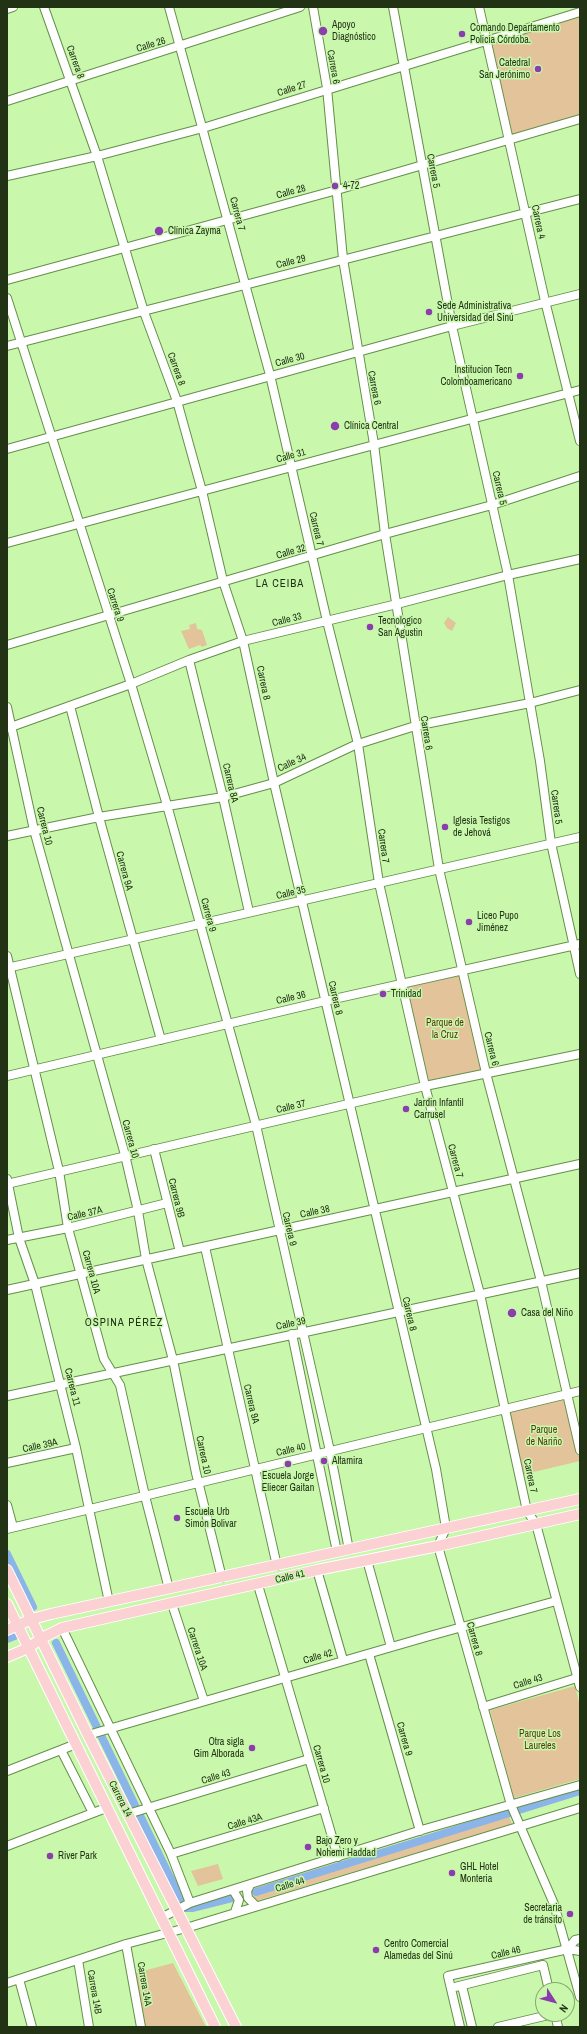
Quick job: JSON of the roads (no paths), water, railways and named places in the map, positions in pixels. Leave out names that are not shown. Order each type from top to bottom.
[{"type":"main road","name":"Calle 41","points":[[7,1630],[32,1619],[580,1499]]},
{"type":"main road","name":"Calle 41","points":[[7,1657],[28,1648],[42,1638],[62,1628],[317,1570],[438,1546],[580,1514]]},
{"type":"main road","name":"Carrera 14","points":[[7,1570],[131,1814],[184,1906],[186,1928],[236,2027]]},
{"type":"main road","name":"Carrera 14","points":[[7,1604],[106,1808],[216,2027]]},
{"type":"street","points":[[7,9],[13,7]]},
{"type":"street","name":"Carrera 8","points":[[44,7],[97,156],[144,312],[177,401],[202,490],[223,581],[243,641],[274,783],[436,1469],[446,1528]]},
{"type":"street","name":"Carrera 7","points":[[169,7],[270,375],[327,621],[358,744],[379,883],[425,1086],[480,1294],[527,1511],[536,1524],[556,1601],[579,1677],[580,1687]]},
{"type":"street","name":"Calle 26","points":[[7,101],[300,7]]},
{"type":"street","name":"Carrera 6","points":[[313,7],[327,88],[343,260],[357,352],[374,444],[384,534],[439,869],[461,970],[486,1073],[541,1281],[580,1450]]},
{"type":"street","name":"Carrera 5","points":[[392,7],[452,326],[508,575],[530,703],[551,843],[577,945],[580,974]]},
{"type":"street","name":"Carrera 4","points":[[479,7],[545,302],[580,441]]},
{"type":"street","name":"Calle 27","points":[[7,176],[97,156],[203,128],[327,88],[486,40],[567,11],[580,12]]},
{"type":"street","name":"Calle 28","points":[[7,280],[228,218],[337,190],[580,119]]},
{"type":"street","name":"Calle 29","points":[[7,346],[580,199]]},
{"type":"street","name":"Calle 30","points":[[7,449],[270,375],[452,326],[580,294]]},
{"type":"street","name":"Carrera 9","points":[[7,298],[53,436],[107,615],[167,805],[256,1125],[330,1451],[349,1550]]},
{"type":"street","name":"Calle 31","points":[[7,543],[580,390]]},
{"type":"street","name":"Calle 32","points":[[7,645],[384,534],[492,505],[580,476]]},
{"type":"street","name":"Calle 33","points":[[10,727],[130,684],[189,660],[243,641],[508,575],[580,559]]},
{"type":"street","name":"Carrera 8A","points":[[189,660],[223,796],[248,912]]},
{"type":"street","name":"Calle 34","points":[[7,836],[99,817],[223,796],[274,783],[358,744],[415,726],[530,703],[580,690]]},
{"type":"street","name":"Carrera 9A","points":[[70,706],[132,939],[161,1040]]},
{"type":"street","name":"Carrera 10","points":[[7,707],[10,727],[34,830],[125,1155],[138,1211],[146,1259],[173,1360],[199,1482],[222,1578]]},
{"type":"street","name":"Calle 35","points":[[8,967],[580,837]]},
{"type":"street","name":"Calle 36","points":[[7,1076],[325,1001],[577,945]]},
{"type":"street","name":"Carrera 10A","points":[[7,956],[8,967],[36,1070],[59,1172],[68,1228],[82,1273],[104,1359],[120,1384],[145,1496],[170,1589]]},
{"type":"street","name":"Calle 37","points":[[7,1182],[59,1172],[125,1155],[425,1086],[580,1054]]},
{"type":"street","name":"Carrera 9B","points":[[154,1149],[180,1252]]},
{"type":"street","name":"Calle 38","points":[[7,1290],[580,1164]]},
{"type":"street","name":"Carrera 11","points":[[7,1182],[19,1238],[35,1284],[61,1384],[90,1509],[109,1602]]},
{"type":"street","name":"Calle 37A","points":[[7,1240],[68,1228],[167,1203]]},
{"type":"street","name":"Carrera 9A","points":[[205,1246],[277,1566]]},
{"type":"street","name":"Calle 39","points":[[7,1396],[580,1272]]},
{"type":"street","points":[[292,1334],[337,1552]]},
{"type":"street","name":"Calle 40","points":[[10,1528],[580,1391]]},
{"type":"street","name":"Calle 39A","points":[[7,1463],[76,1448]]},
{"type":"street","points":[[7,1506],[10,1528]]},
{"type":"street","points":[[438,1546],[446,1528]]},
{"type":"street","name":"Carrera 8","points":[[438,1546],[512,1807],[554,1904],[568,1949],[580,1997]]},
{"type":"street","points":[[367,1560],[391,1647]]},
{"type":"street","points":[[317,1570],[343,1660]]},
{"type":"street","name":"Carrera 10","points":[[258,1584],[338,1857]]},
{"type":"street","name":"Calle 42","points":[[91,1734],[343,1660],[556,1601]]},
{"type":"street","name":"Carrera 10A","points":[[172,1604],[204,1701]]},
{"type":"street","points":[[62,1628],[107,1729],[147,1809],[172,1854],[184,1906]]},
{"type":"street","name":"Carrera 9","points":[[369,1654],[420,1831]]},
{"type":"street","name":"Calle 43","points":[[483,1707],[579,1677]]},
{"type":"street","points":[[7,1771],[76,1744]]},
{"type":"street","points":[[61,1750],[93,1813]]},
{"type":"street","name":"Calle 43","points":[[131,1814],[309,1759]]},
{"type":"street","name":"Calle 44","points":[[161,1918],[184,1906],[233,1890],[420,1831],[512,1807],[580,1785]]},
{"type":"street","points":[[7,1846],[106,1808]]},
{"type":"street","name":"Calle 43A","points":[[172,1854],[324,1808]]},
{"type":"street","name":"Calle 44","points":[[7,1983],[126,1944],[186,1928],[519,1824],[580,1808]]},
{"type":"street","points":[[250,1885],[247,1891],[248,1898],[256,1906]]},
{"type":"street","points":[[233,1890],[239,1900],[235,1912]]},
{"type":"street","name":"Calle 46","points":[[568,1949],[575,1940],[580,1939]]},
{"type":"street","name":"Carrera 14A","points":[[126,1944],[141,2027]]},
{"type":"street","name":"Calle 46","points":[[451,1988],[448,1976],[568,1949],[580,1951]]},
{"type":"street","name":"Carrera 14B","points":[[78,1960],[89,2027]]},
{"type":"street","points":[[460,2027],[451,1988],[543,1966],[547,1982]]},
{"type":"street","points":[[19,1979],[32,2027]]},
{"type":"street","points":[[462,1986],[472,2027]]},
{"type":"street","points":[[498,2027],[535,2018]]},
{"type":"waterway","points":[[7,1554],[33,1607]]},
{"type":"waterway","points":[[7,1639],[17,1635]]},
{"type":"waterway","points":[[56,1643],[185,1908],[192,1908],[232,1898]]},
{"type":"waterway","points":[[256,1892],[580,1791]]},
{"type":"place","name":"Apoyo Diagnóstico","points":[[323,31]]},
{"type":"place","name":"Comando Departamento Policía Córdoba.","points":[[462,34]]},
{"type":"place","name":"Catedral San Jerónimo","points":[[538,69]]},
{"type":"place","name":"4-72","points":[[335,186]]},
{"type":"place","name":"Clínica Zayma","points":[[159,231]]},
{"type":"place","name":"Sede Administrativa Universidad del Sinú","points":[[429,312]]},
{"type":"place","name":"Institucion Tecn Colomboamericano","points":[[520,376]]},
{"type":"place","name":"Clínica Central","points":[[335,426]]},
{"type":"place","name":"Tecnologico San Agustin","points":[[370,627]]},
{"type":"place","name":"Iglesia Testigos de Jehová","points":[[445,827]]},
{"type":"place","name":"Liceo Pupo Jiménez","points":[[469,922]]},
{"type":"place","name":"Trinidad","points":[[383,994]]},
{"type":"place","name":"Jardin Infantil Carrusel","points":[[406,1109]]},
{"type":"place","name":"Casa del Niño","points":[[512,1313]]},
{"type":"place","name":"Altamira","points":[[324,1461]]},
{"type":"place","name":"Escuela Jorge Eliecer Gaitan","points":[[288,1464]]},
{"type":"place","name":"Escuela Urb Simon Bolivar","points":[[177,1518]]},
{"type":"place","name":"Otra sigla Gim Alborada","points":[[252,1748]]},
{"type":"place","name":"Bajo Zero y Nohemi Haddad","points":[[308,1847]]},
{"type":"place","name":"River Park","points":[[50,1856]]},
{"type":"place","name":"GHL Hotel Monteria","points":[[452,1873]]},
{"type":"place","name":"Secretaria de tránsito","points":[[570,1914]]},
{"type":"place","name":"Centro Comercial Alamedas del Sinú","points":[[376,1950]]},
{"type":"district","name":"LA CEIBA","points":[[280,584]]},
{"type":"district","name":"OSPINA PÉREZ","points":[[124,1323]]},
{"type":"park label","name":"Parque de la Cruz","points":[[445,1028]]},
{"type":"park label","name":"Parque de Nariño","points":[[544,1436]]},
{"type":"park label","name":"Parque Los Laureles","points":[[540,1740]]}]
